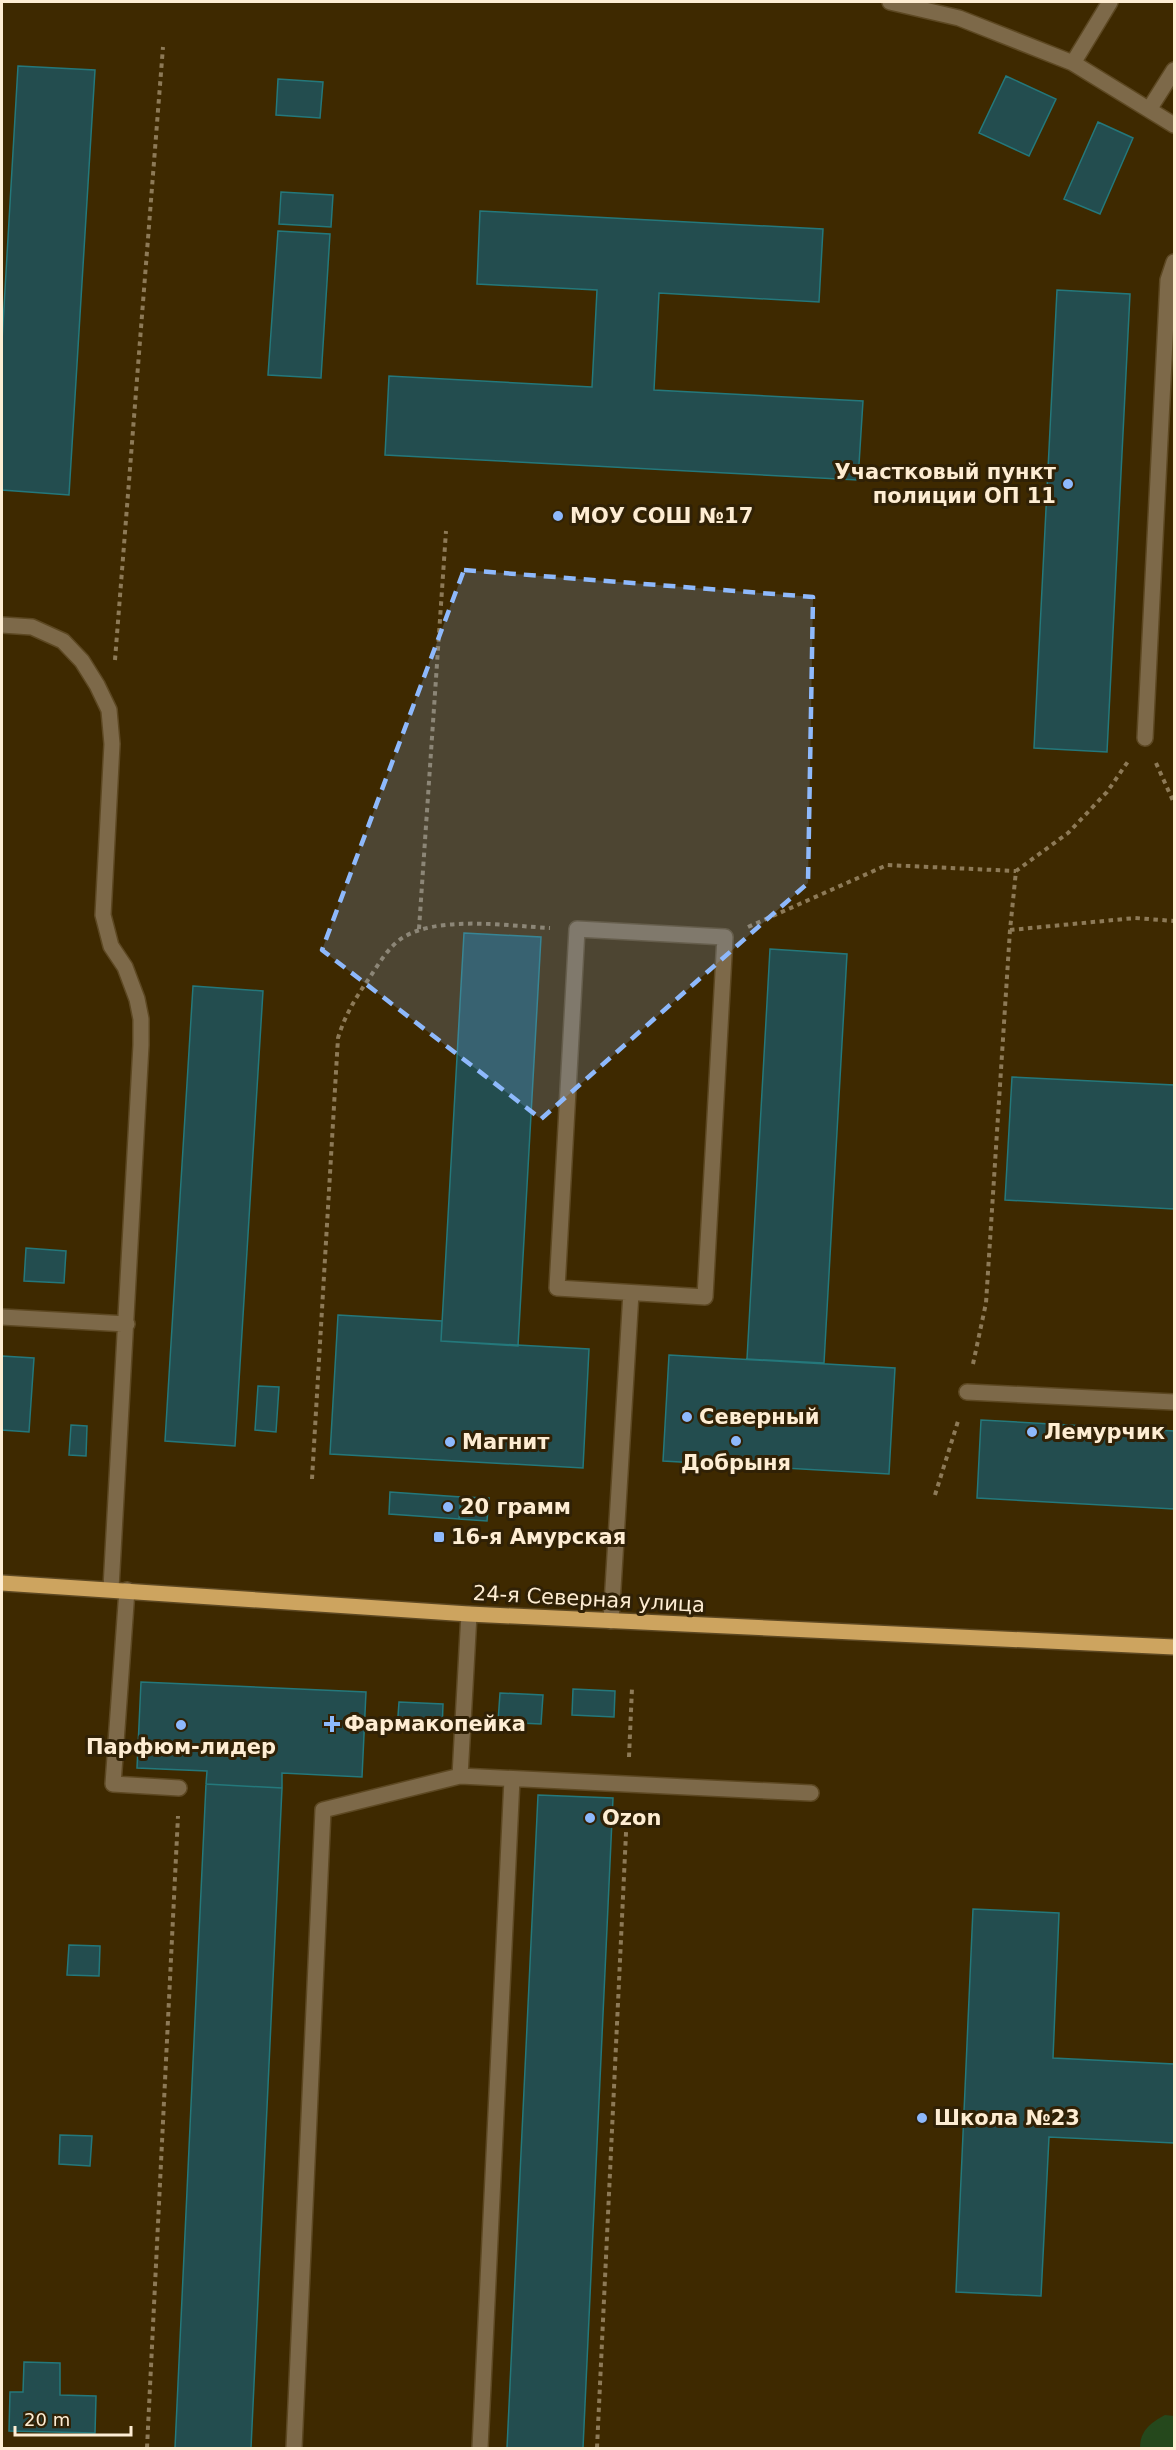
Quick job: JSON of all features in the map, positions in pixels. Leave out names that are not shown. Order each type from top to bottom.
[{"type":"main road","name":"24-я Северная улица","points":[[2,1582],[469,1614],[1174,1647]]},
{"type":"street","points":[[890,2],[959,18],[1073,63],[1150,108],[1174,125]]},
{"type":"street","points":[[1073,63],[1110,2]]},
{"type":"street","points":[[1150,108],[1174,70]]},
{"type":"street","points":[[1145,738],[1168,280],[1174,262]]},
{"type":"street","points":[[2,625],[33,627],[63,641],[82,661],[107,705],[112,744],[103,915],[111,946],[125,967],[137,999],[141,1019],[127,1324],[111,1588]]},
{"type":"street","points":[[577,929],[725,937],[705,1297],[557,1288],[577,929]]},
{"type":"street","points":[[610,1621],[630,1293]]},
{"type":"street","points":[[2,1317],[127,1324]]},
{"type":"street","points":[[967,1392],[1174,1402]]},
{"type":"street","points":[[127,1590],[113,1784],[179,1788]]},
{"type":"street","points":[[460,1776],[469,1614]]},
{"type":"street","points":[[294,2448],[323,1810],[460,1776],[811,1793]]},
{"type":"street","points":[[480,2448],[513,1779]]},
{"type":"path","points":[[107,705],[115,660],[163,47]]},
{"type":"path","points":[[419,929],[446,531]]},
{"type":"path","points":[[1145,738],[1174,804]]},
{"type":"path","points":[[725,937],[887,865],[1016,871],[1068,833],[1107,792],[1145,738]]},
{"type":"path","points":[[935,1495],[967,1392],[986,1303],[1010,930],[1016,871]]},
{"type":"path","points":[[1010,930],[1135,918],[1174,921]]},
{"type":"path","points":[[312,1479],[338,1038],[344,1019],[385,954],[398,941],[419,929],[460,924],[577,929]]},
{"type":"path","points":[[597,2448],[632,1688]]},
{"type":"path","points":[[147,2448],[179,1788]]},
{"type":"highlighted area","points":[[464,570],[813,597],[808,883],[541,1119],[322,950]]},
{"type":"green space","points":[[1165,2415],[1174,2416],[1174,2448],[1140,2448],[1140,2442],[1147,2428]]},
{"type":"building","points":[[18,66],[95,70],[69,495],[2,490],[2,341]]},
{"type":"building","points":[[1006,76],[1056,99],[1029,156],[979,133]]},
{"type":"building","points":[[278,79],[323,82],[320,118],[276,115]]},
{"type":"building","points":[[1098,122],[1133,138],[1100,214],[1064,199]]},
{"type":"building","points":[[281,192],[333,195],[331,227],[279,224]]},
{"type":"building","name":"МОУ СОШ №17","points":[[480,211],[823,229],[819,302],[659,293],[654,390],[863,401],[858,480],[385,455],[389,376],[592,387],[597,290],[477,284]]},
{"type":"building","points":[[278,231],[330,234],[321,378],[268,375]]},
{"type":"building","points":[[1057,290],[1130,294],[1107,752],[1034,748]]},
{"type":"building","points":[[464,933],[541,937],[518,1346],[441,1341]]},
{"type":"building","points":[[770,949],[847,954],[824,1363],[747,1359]]},
{"type":"building","points":[[193,986],[263,991],[235,1446],[165,1441]]},
{"type":"building","points":[[1012,1077],[1174,1085],[1174,1209],[1005,1200]]},
{"type":"building","points":[[26,1248],[66,1251],[64,1283],[24,1281]]},
{"type":"building","points":[[338,1315],[442,1321],[441,1341],[589,1349],[583,1468],[330,1454]]},
{"type":"building","points":[[669,1355],[895,1368],[889,1474],[663,1461]]},
{"type":"building","points":[[2,1356],[34,1358],[29,1432],[2,1430]]},
{"type":"building","points":[[258,1386],[279,1387],[276,1432],[255,1430]]},
{"type":"building","points":[[981,1420],[1174,1431],[1174,1509],[977,1498]]},
{"type":"building","points":[[71,1425],[87,1426],[86,1456],[69,1455]]},
{"type":"building","points":[[390,1492],[461,1497],[459,1519],[389,1514]]},
{"type":"building","points":[[461,1497],[489,1498],[487,1521],[459,1519]]},
{"type":"building","points":[[141,1682],[366,1692],[362,1777],[282,1773],[282,1788],[206,1784],[207,1771],[137,1768]]},
{"type":"building","points":[[573,1689],[615,1691],[614,1717],[572,1715]]},
{"type":"building","points":[[500,1693],[543,1695],[541,1724],[498,1722]]},
{"type":"building","points":[[399,1702],[443,1704],[442,1732],[397,1730]]},
{"type":"building","points":[[206,1784],[282,1788],[251,2448],[175,2448]]},
{"type":"building","points":[[538,1795],[613,1798],[583,2448],[507,2448]]},
{"type":"building","points":[[973,1909],[1059,1913],[1053,2058],[1174,2064],[1174,2143],[1049,2137],[1041,2296],[956,2292]]},
{"type":"building","points":[[69,1945],[100,1946],[99,1976],[67,1975]]},
{"type":"building","points":[[60,2135],[92,2136],[90,2166],[59,2164]]},
{"type":"building","points":[[24,2362],[60,2363],[60,2395],[96,2396],[95,2433],[9,2431],[10,2392],[23,2392]]},
{"type":"place","name":"Участковый пункт полиции ОП 11","points":[[1068,484]]},
{"type":"place","name":"МОУ СОШ №17","points":[[558,516]]},
{"type":"place","name":"Северный","points":[[687,1417]]},
{"type":"place","name":"Лемурчик","points":[[1032,1432]]},
{"type":"place","name":"Добрыня","points":[[736,1441]]},
{"type":"place","name":"Магнит","points":[[450,1442]]},
{"type":"place","name":"20 грамм","points":[[448,1507]]},
{"type":"place","name":"16-я Амурская","points":[[439,1537]]},
{"type":"place","name":"Фармакопейка","points":[[332,1724]]},
{"type":"place","name":"Парфюм-лидер","points":[[181,1725]]},
{"type":"place","name":"Ozon","points":[[590,1818]]},
{"type":"place","name":"Школа №23","points":[[922,2118]]}]
